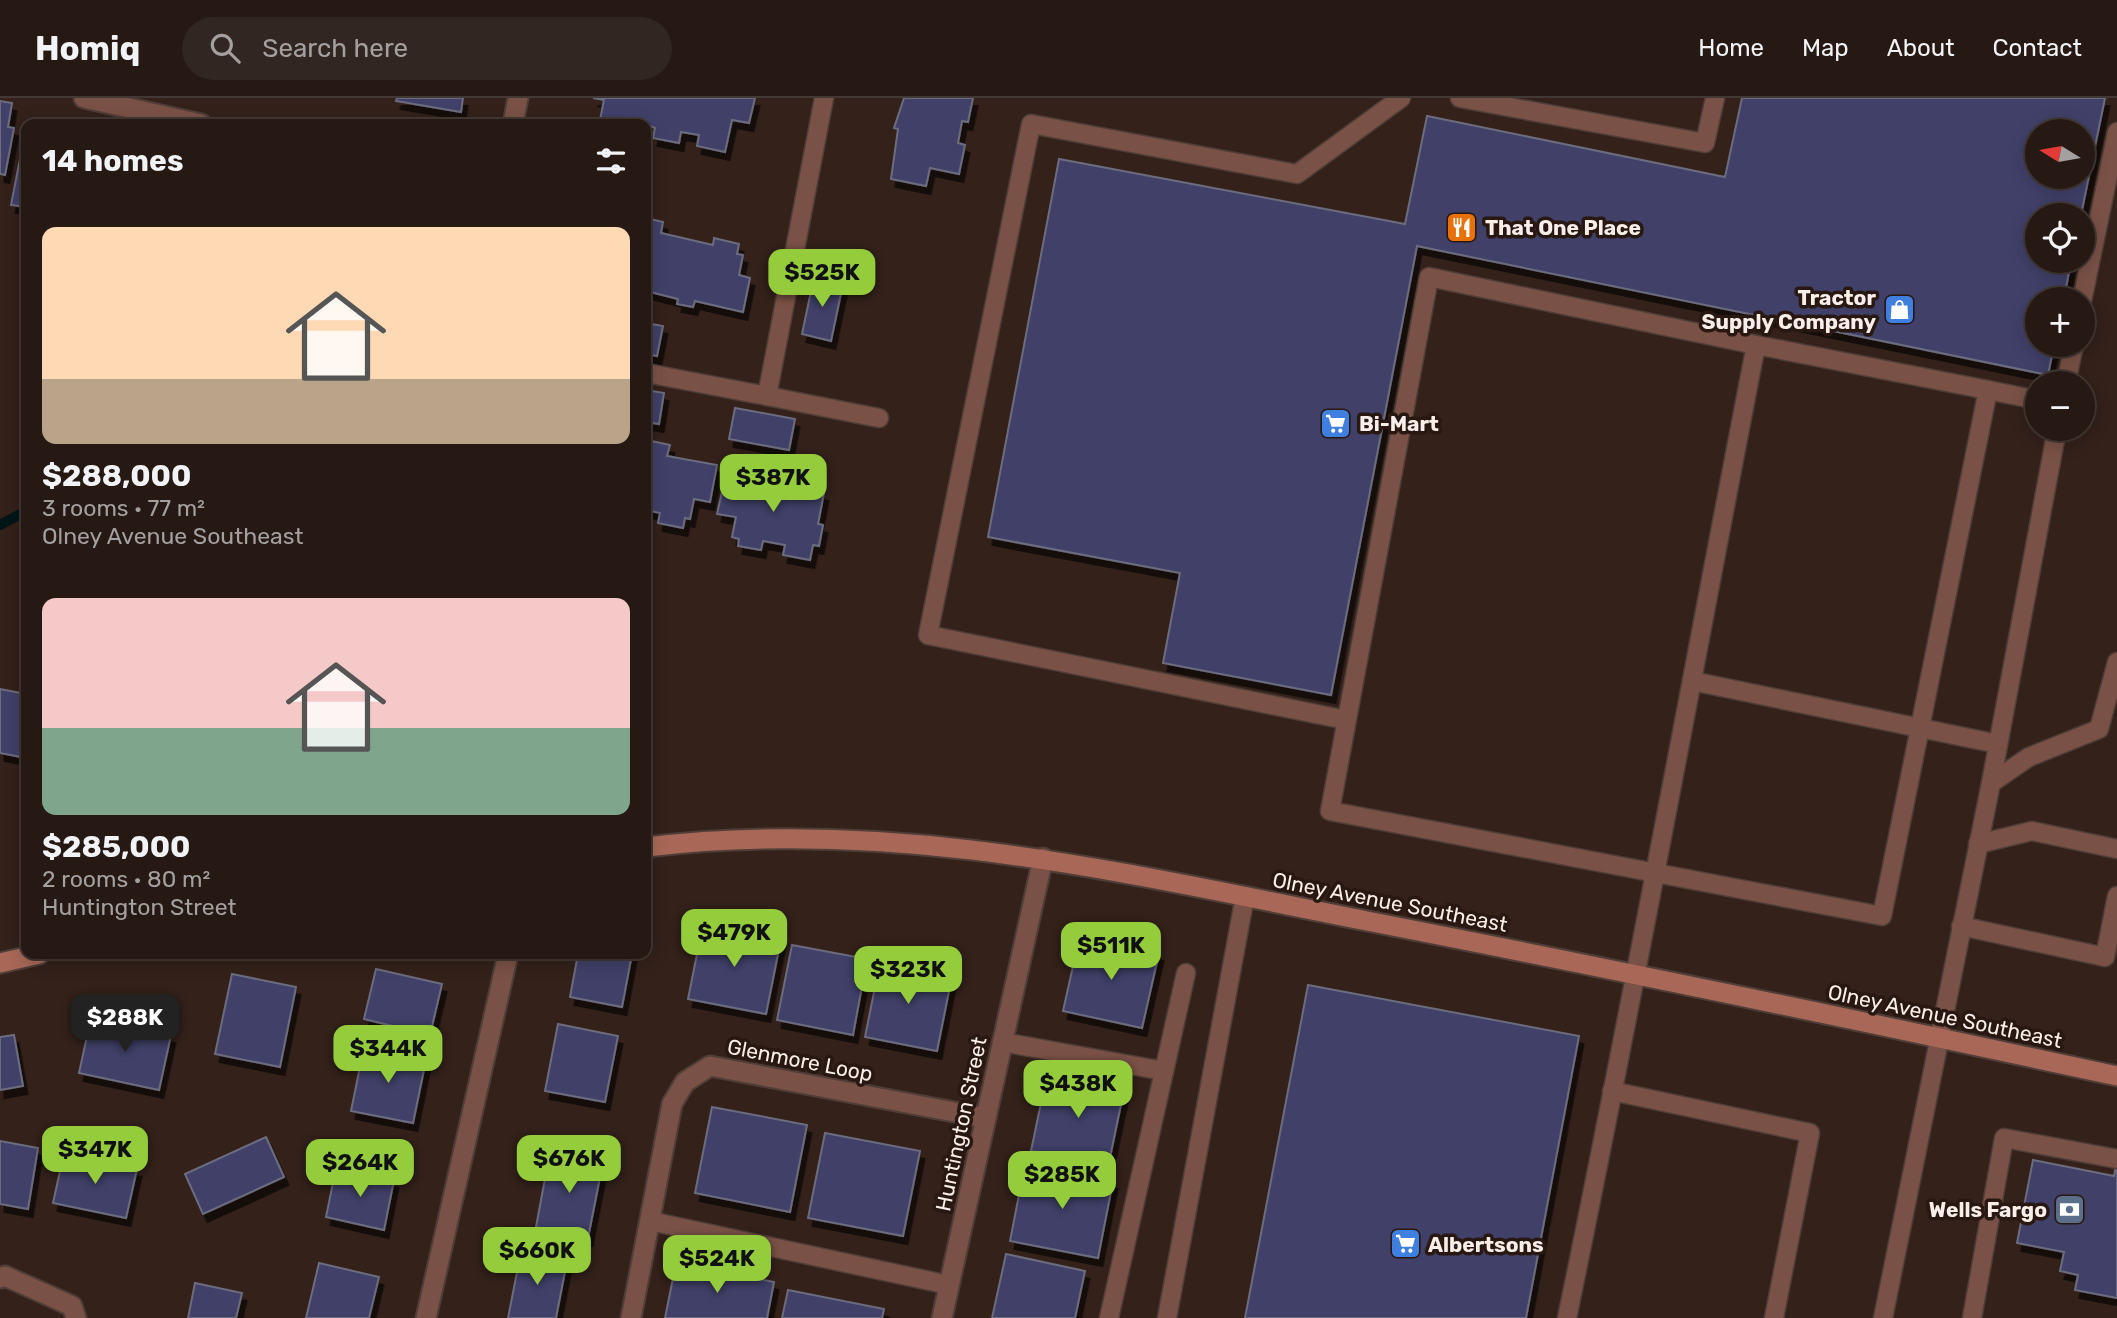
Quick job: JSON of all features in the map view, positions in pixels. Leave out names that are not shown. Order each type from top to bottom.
[{"type":"main road","name":"Olney Avenue Southeast","points":[[651,846],[732,838],[831,837],[919,842],[1043,858],[1637,972],[2117,1076]]},
{"type":"main road","points":[[1,958],[21,956]]},
{"type":"street","points":[[84,98],[178,119]]},
{"type":"street","points":[[514,119],[517,98]]},
{"type":"street","name":"Huntington Street","points":[[942,1318],[1043,858]]},
{"type":"street","points":[[426,1318],[507,959]]},
{"type":"street","name":"Glenmore Loop","points":[[631,1318],[672,1104],[685,1082],[710,1066],[986,1118]]},
{"type":"street","points":[[0,1278],[5,1276],[72,1306],[76,1318]]},
{"type":"lane","points":[[767,396],[824,98]]},
{"type":"lane","points":[[1346,720],[928,635],[1031,124],[1297,174],[1401,98]]},
{"type":"lane","points":[[1460,98],[1705,143],[1714,98]]},
{"type":"lane","points":[[2085,287],[2117,132]]},
{"type":"lane","points":[[1988,390],[1882,916],[1330,811],[1429,277],[1756,345],[1988,390],[2025,398]]},
{"type":"lane","points":[[1567,1318],[1637,972],[1756,345]]},
{"type":"lane","points":[[651,374],[879,418]]},
{"type":"lane","points":[[1883,1318],[1991,783],[2055,441]]},
{"type":"lane","points":[[1991,783],[2029,757],[2099,729],[2117,662]]},
{"type":"lane","points":[[1692,681],[1998,744]]},
{"type":"lane","points":[[1978,844],[2032,831],[2117,849]]},
{"type":"lane","points":[[1961,926],[2105,957],[2117,896]]},
{"type":"lane","points":[[1167,1318],[1245,897]]},
{"type":"lane","points":[[1109,1318],[1186,973]]},
{"type":"lane","points":[[1002,1042],[1164,1071]]},
{"type":"lane","points":[[1612,1091],[1810,1133],[1774,1318]]},
{"type":"lane","points":[[1972,1318],[2004,1138],[2117,1159]]},
{"type":"lane","points":[[650,1221],[949,1285]]},
{"type":"building","points":[[397,98],[463,98],[461,112],[396,101]]},
{"type":"building","points":[[593,98],[755,98],[749,123],[732,120],[725,152],[697,146],[699,135],[681,132],[679,143],[653,138],[655,128],[651,126],[651,119],[600,119],[604,100]]},
{"type":"building","points":[[904,98],[973,98],[968,122],[962,121],[958,143],[965,145],[959,174],[930,168],[926,186],[891,179],[898,129],[894,128]]},
{"type":"building","points":[[1742,98],[2105,98],[2095,147],[2095,119],[2025,119],[2025,189],[2086,189],[2083,203],[2025,203],[2025,273],[2069,273],[2066,287],[2025,287],[2025,357],[2052,357],[2049,371],[2028,371],[1417,246],[1331,695],[1163,663],[1180,573],[988,537],[1059,159],[1405,224],[1427,116],[1725,177]]},
{"type":"building","points":[[0,101],[12,103],[8,127],[14,128],[5,175],[0,174]]},
{"type":"building","points":[[21,153],[21,206],[11,205]]},
{"type":"building","points":[[651,219],[663,222],[661,233],[713,245],[714,238],[739,244],[737,254],[743,255],[739,275],[750,278],[743,312],[695,301],[693,307],[677,304],[678,299],[651,292]]},
{"type":"building","points":[[814,277],[843,284],[831,341],[802,334]]},
{"type":"building","points":[[651,324],[663,326],[657,356],[651,355]]},
{"type":"building","points":[[651,391],[664,393],[659,424],[651,423]]},
{"type":"building","points":[[735,408],[795,419],[789,450],[729,439]]},
{"type":"building","points":[[651,441],[670,445],[667,456],[717,465],[710,502],[694,499],[690,519],[685,518],[683,528],[658,523],[660,513],[651,511]]},
{"type":"building","points":[[775,473],[791,476],[789,486],[824,493],[818,524],[823,525],[819,546],[813,545],[810,560],[783,555],[785,545],[763,541],[761,550],[738,546],[739,539],[732,537],[736,517],[717,514],[726,474],[773,483]]},
{"type":"building","points":[[0,689],[21,693],[21,757],[0,753]]},
{"type":"building","points":[[703,924],[781,939],[766,1014],[688,999]]},
{"type":"building","points":[[1080,935],[1159,953],[1142,1028],[1063,1011]]},
{"type":"building","points":[[792,945],[867,959],[853,1035],[777,1020]]},
{"type":"building","points":[[577,959],[631,959],[622,1007],[570,997]]},
{"type":"building","points":[[880,962],[952,976],[937,1051],[865,1037]]},
{"type":"building","points":[[376,969],[442,984],[430,1035],[364,1019]]},
{"type":"building","points":[[232,974],[296,987],[280,1067],[215,1054]]},
{"type":"building","points":[[1308,985],[1579,1036],[1526,1318],[1245,1318]]},
{"type":"building","points":[[91,1018],[171,1035],[159,1090],[79,1073]]},
{"type":"building","points":[[558,1024],[618,1036],[605,1102],[545,1091]]},
{"type":"building","points":[[14,1035],[23,1086],[0,1090],[0,1037]]},
{"type":"building","points":[[364,1047],[426,1060],[413,1123],[351,1111]]},
{"type":"building","points":[[1047,1074],[1124,1090],[1108,1167],[1031,1151]]},
{"type":"building","points":[[712,1107],[807,1125],[790,1212],[695,1193]]},
{"type":"building","points":[[825,1133],[920,1151],[903,1236],[808,1218]]},
{"type":"building","points":[[266,1137],[284,1177],[203,1214],[185,1174]]},
{"type":"building","points":[[0,1141],[38,1148],[28,1209],[0,1204]]},
{"type":"building","points":[[550,1152],[603,1162],[588,1238],[536,1227]]},
{"type":"building","points":[[64,1153],[137,1169],[126,1218],[53,1203]]},
{"type":"building","name":"Wells Fargo","points":[[2033,1160],[2114,1176],[2117,1160],[2117,1298],[2075,1290],[2078,1275],[2060,1271],[2064,1252],[2017,1243]]},
{"type":"building","points":[[1025,1164],[1113,1181],[1098,1258],[1010,1241]]},
{"type":"building","points":[[336,1168],[394,1180],[384,1230],[326,1217]]},
{"type":"building","points":[[521,1252],[567,1261],[556,1318],[508,1318]]},
{"type":"building","points":[[1006,1254],[1085,1271],[1075,1318],[992,1318]]},
{"type":"building","points":[[319,1263],[379,1277],[369,1318],[306,1318]]},
{"type":"building","points":[[676,1263],[774,1282],[767,1318],[665,1318]]},
{"type":"building","points":[[195,1283],[242,1293],[236,1318],[188,1318]]},
{"type":"building","points":[[788,1290],[884,1309],[882,1318],[782,1318]]},
{"type":"waterway","points":[[0,525],[21,514]]},
{"type":"place","name":"That One Place","points":[[1462,227]]},
{"type":"place","name":"Tractor Supply Company","points":[[1899,309]]},
{"type":"place","name":"Bi-Mart","points":[[1336,423]]},
{"type":"place","name":"Wells Fargo","points":[[2070,1209]]},
{"type":"place","name":"Albertsons","points":[[1405,1244]]}]
